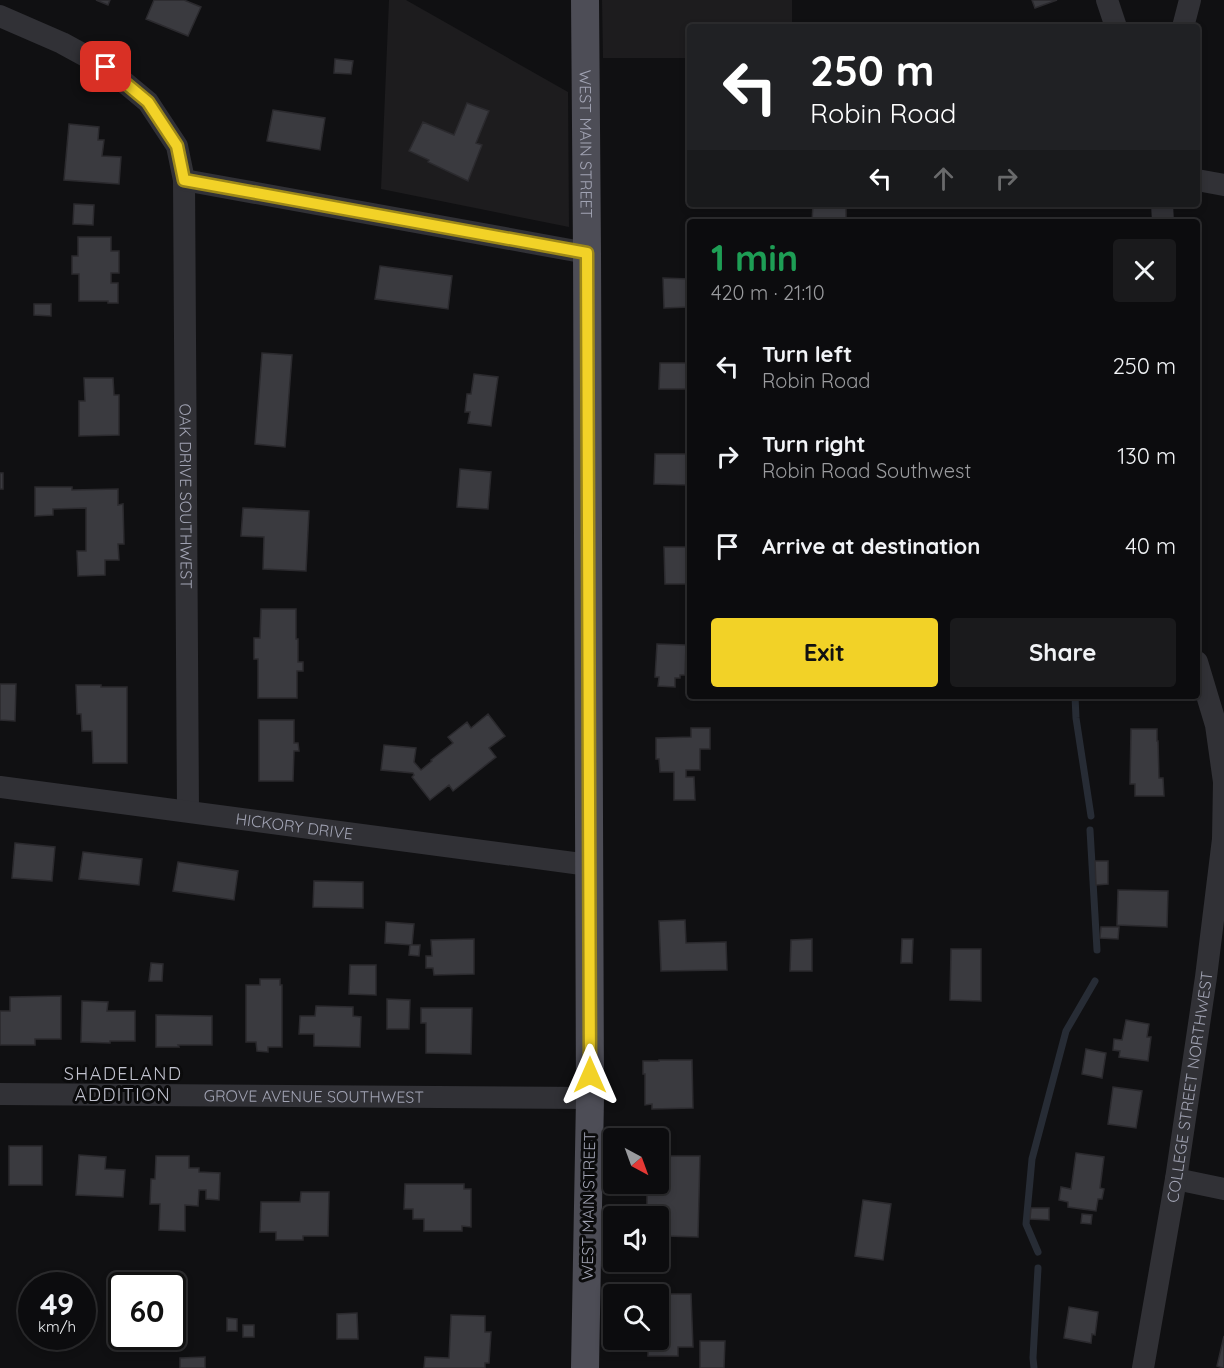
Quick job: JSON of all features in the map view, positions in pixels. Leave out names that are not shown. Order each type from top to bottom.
[{"type":"main road","name":"WEST MAIN STREET","points":[[585,0],[590,1098],[585,1368]]},
{"type":"street","points":[[1107,0],[1115,24]]},
{"type":"street","points":[[1184,24],[1190,0]]},
{"type":"street","name":"OAK DRIVE SOUTHWEST","points":[[0,16],[62,43],[106,67],[148,102],[177,146],[184,180],[188,812]]},
{"type":"street","points":[[184,180],[587,253]]},
{"type":"street","points":[[1200,181],[1224,185]]},
{"type":"street","name":"COLLEGE STREET NORTHWEST","points":[[1143,1368],[1176,1179],[1206,977],[1223,839],[1224,782],[1216,725],[1200,673]]},
{"type":"street","name":"HICKORY DRIVE","points":[[0,787],[589,865]]},
{"type":"street","name":"GROVE AVENUE SOUTHWEST","points":[[0,1094],[590,1098]]},
{"type":"street","points":[[1176,1179],[1224,1189]]},
{"type":"shaded area","points":[[389,0],[406,0],[568,92],[569,227],[381,189]]},
{"type":"shaded area","points":[[602,0],[792,0],[792,24],[687,24],[687,58],[603,58]]},
{"type":"building","points":[[96,0],[110,0],[108,5]]},
{"type":"building","points":[[154,0],[184,0],[201,7],[188,36],[146,19]]},
{"type":"building","points":[[1032,0],[1057,0],[1035,8]]},
{"type":"building","points":[[335,59],[353,61],[351,74],[334,73]]},
{"type":"building","points":[[467,103],[489,111],[476,143],[482,145],[468,181],[409,151],[423,122],[454,135]]},
{"type":"building","points":[[273,110],[325,118],[320,150],[267,141]]},
{"type":"building","points":[[69,124],[99,127],[98,140],[104,140],[102,156],[121,157],[119,184],[64,180]]},
{"type":"building","points":[[74,204],[94,205],[93,225],[73,224]]},
{"type":"building","points":[[813,207],[846,207],[846,219],[812,219]]},
{"type":"building","points":[[78,237],[111,237],[111,251],[119,251],[119,273],[111,273],[111,283],[118,283],[118,303],[79,301],[79,274],[72,274],[72,256],[78,256]]},
{"type":"building","points":[[380,266],[452,276],[448,309],[375,299]]},
{"type":"building","points":[[663,278],[687,279],[687,307],[664,308]]},
{"type":"building","points":[[34,304],[51,304],[51,316],[34,315]]},
{"type":"building","points":[[262,353],[292,355],[285,447],[255,444]]},
{"type":"building","points":[[660,363],[687,363],[687,389],[659,389]]},
{"type":"building","points":[[474,374],[498,377],[491,426],[468,423],[470,412],[465,412],[467,394],[471,394]]},
{"type":"building","points":[[84,378],[113,378],[114,395],[119,395],[119,435],[79,436],[79,401],[85,401]]},
{"type":"building","points":[[655,454],[687,454],[687,485],[654,484]]},
{"type":"building","points":[[460,469],[491,472],[488,509],[457,507]]},
{"type":"building","points":[[0,473],[3,473],[3,489],[0,489]]},
{"type":"building","points":[[35,487],[72,487],[72,490],[118,489],[118,505],[123,504],[124,544],[118,544],[119,560],[105,560],[105,575],[78,576],[77,551],[86,551],[86,508],[53,509],[53,515],[35,516]]},
{"type":"building","points":[[243,508],[309,511],[306,571],[263,569],[264,537],[241,536]]},
{"type":"building","points":[[664,547],[687,547],[687,584],[665,584]]},
{"type":"building","points":[[261,609],[296,609],[298,662],[303,662],[303,671],[297,671],[297,698],[258,698],[258,659],[254,659],[254,638],[260,638]]},
{"type":"building","points":[[657,644],[686,645],[685,675],[675,678],[675,687],[658,686],[659,677],[655,677]]},
{"type":"building","points":[[0,684],[16,684],[15,721],[0,720]]},
{"type":"building","points":[[76,685],[127,687],[127,763],[93,763],[92,731],[82,731],[81,714],[77,714]]},
{"type":"building","points":[[488,714],[505,736],[489,748],[496,757],[453,791],[449,785],[430,800],[412,777],[413,773],[381,770],[384,745],[416,748],[414,762],[421,770],[453,743],[448,737],[467,722],[471,728]]},
{"type":"building","points":[[259,720],[294,720],[294,743],[298,743],[299,751],[294,751],[293,781],[259,781]]},
{"type":"building","points":[[691,728],[710,728],[710,749],[700,749],[700,770],[686,770],[686,777],[694,777],[695,800],[674,800],[674,772],[660,772],[659,759],[656,759],[656,738],[691,737]]},
{"type":"building","points":[[1131,729],[1157,729],[1159,778],[1163,778],[1164,796],[1135,796],[1135,784],[1130,784]]},
{"type":"building","points":[[15,843],[55,847],[52,881],[12,878]]},
{"type":"building","points":[[83,852],[142,859],[139,885],[79,879]]},
{"type":"building","points":[[1095,861],[1108,861],[1108,884],[1096,885]]},
{"type":"building","points":[[178,862],[238,871],[234,900],[173,891]]},
{"type":"building","points":[[314,881],[363,882],[363,908],[313,907]]},
{"type":"building","points":[[1118,890],[1168,891],[1167,927],[1117,925]]},
{"type":"building","points":[[685,920],[686,943],[726,942],[727,970],[661,971],[659,921]]},
{"type":"building","points":[[386,922],[414,924],[412,945],[385,943]]},
{"type":"building","points":[[1101,927],[1119,927],[1118,939],[1100,938]]},
{"type":"building","points":[[474,939],[474,974],[434,975],[433,968],[426,968],[426,956],[432,956],[431,940]]},
{"type":"building","points":[[812,939],[812,971],[790,971],[791,940]]},
{"type":"building","points":[[902,939],[913,939],[912,963],[901,963]]},
{"type":"building","points":[[410,945],[420,945],[419,956],[409,955]]},
{"type":"building","points":[[951,949],[981,949],[981,1001],[950,1000]]},
{"type":"building","points":[[151,963],[163,964],[162,981],[149,981]]},
{"type":"building","points":[[350,965],[376,965],[376,995],[349,994]]},
{"type":"building","points":[[260,979],[280,979],[280,985],[282,985],[282,1047],[268,1047],[268,1052],[257,1051],[256,1042],[246,1042],[246,985],[260,985]]},
{"type":"building","points":[[61,996],[61,1039],[35,1039],[35,1045],[0,1045],[0,1011],[10,1011],[10,997]]},
{"type":"building","points":[[387,999],[410,1000],[409,1029],[387,1029]]},
{"type":"building","points":[[82,1001],[108,1002],[107,1011],[135,1011],[135,1041],[81,1042]]},
{"type":"building","points":[[316,1006],[353,1007],[353,1016],[361,1017],[360,1047],[314,1046],[314,1034],[299,1034],[300,1016],[315,1016]]},
{"type":"building","points":[[421,1008],[472,1008],[471,1054],[426,1053],[426,1023],[421,1023]]},
{"type":"building","points":[[156,1015],[212,1016],[212,1045],[156,1047]]},
{"type":"building","points":[[1126,1020],[1149,1024],[1147,1037],[1151,1037],[1148,1061],[1119,1057],[1120,1051],[1113,1050],[1114,1039],[1122,1040]]},
{"type":"building","points":[[1086,1049],[1106,1053],[1102,1078],[1082,1074]]},
{"type":"building","points":[[692,1060],[693,1108],[652,1109],[652,1104],[645,1105],[643,1061]]},
{"type":"building","points":[[1113,1087],[1142,1091],[1136,1128],[1108,1124]]},
{"type":"building","points":[[9,1146],[42,1146],[42,1185],[9,1185]]},
{"type":"building","points":[[1076,1153],[1104,1157],[1100,1188],[1104,1189],[1102,1199],[1098,1199],[1096,1211],[1068,1207],[1068,1202],[1059,1200],[1061,1187],[1071,1189]]},
{"type":"building","points":[[79,1155],[106,1157],[105,1169],[125,1170],[123,1197],[76,1195]]},
{"type":"building","points":[[156,1156],[189,1156],[189,1168],[199,1168],[199,1172],[220,1173],[219,1200],[206,1199],[206,1190],[199,1190],[198,1206],[185,1205],[185,1231],[159,1230],[160,1204],[150,1204],[151,1179],[155,1179]]},
{"type":"building","points":[[669,1156],[700,1156],[698,1237],[669,1236],[669,1206],[647,1206],[647,1194],[669,1194]]},
{"type":"building","points":[[405,1184],[464,1184],[464,1189],[471,1189],[471,1227],[462,1226],[462,1231],[424,1231],[424,1219],[413,1219],[413,1209],[404,1209]]},
{"type":"building","points":[[301,1192],[329,1192],[328,1236],[303,1236],[303,1240],[276,1240],[276,1232],[260,1232],[261,1202],[300,1202]]},
{"type":"building","points":[[863,1200],[891,1204],[883,1260],[855,1256]]},
{"type":"building","points":[[1031,1208],[1049,1208],[1049,1220],[1030,1219]]},
{"type":"building","points":[[1082,1214],[1092,1215],[1091,1224],[1081,1223]]},
{"type":"building","points":[[669,1294],[691,1294],[693,1347],[678,1347],[678,1356],[648,1356],[648,1350],[669,1350]]},
{"type":"building","points":[[1069,1307],[1098,1312],[1095,1335],[1092,1334],[1091,1343],[1064,1338]]},
{"type":"building","points":[[357,1313],[358,1339],[337,1339],[337,1314]]},
{"type":"building","points":[[451,1315],[485,1316],[485,1332],[491,1332],[489,1363],[485,1363],[485,1368],[424,1368],[425,1357],[449,1358]]},
{"type":"building","points":[[227,1318],[237,1319],[237,1331],[227,1331]]},
{"type":"building","points":[[243,1325],[254,1325],[254,1337],[243,1337]]},
{"type":"building","points":[[1224,1336],[1224,1368],[1223,1368],[1217,1366]]},
{"type":"building","points":[[700,1341],[725,1341],[724,1368],[700,1368]]},
{"type":"building","points":[[205,1357],[205,1368],[180,1368],[180,1358]]},
{"type":"waterway","points":[[1075,699],[1091,816]]},
{"type":"waterway","points":[[1090,830],[1097,950]]},
{"type":"waterway","points":[[1038,1252],[1026,1224],[1032,1159],[1066,1031],[1095,981]]},
{"type":"waterway","points":[[1034,1368],[1038,1268]]},
{"type":"district","name":"SHADELAND ADDITION","points":[[123,1083]]},
{"type":"route","points":[[106,67],[148,102],[177,146],[184,180],[587,253],[590,1075]]}]
